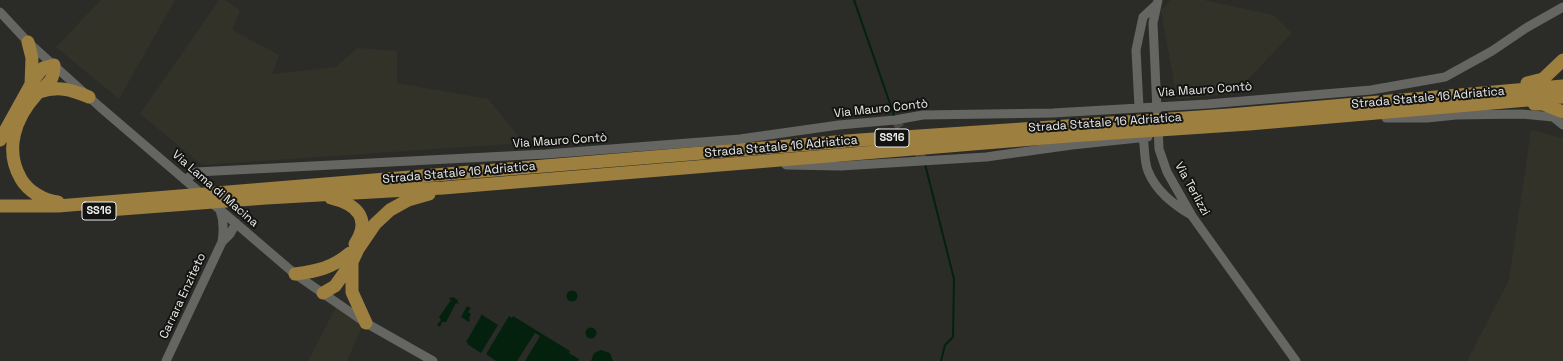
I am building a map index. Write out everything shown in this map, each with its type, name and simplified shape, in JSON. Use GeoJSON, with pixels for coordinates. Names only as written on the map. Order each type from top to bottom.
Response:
{"type":"FeatureCollection","features":[{"type":"Feature","properties":{"kind":"highway"},"geometry":{"type":"LineString","coordinates":[[0,140],[34,89],[32,58],[28,42]]}},
{"type":"Feature","properties":{"kind":"highway"},"geometry":{"type":"LineString","coordinates":[[1491,92],[1543,80],[1563,60]]}},
{"type":"Feature","properties":{"kind":"highway"},"geometry":{"type":"LineString","coordinates":[[54,66],[43,68],[34,79],[34,89],[14,133],[12,147],[13,161],[24,185],[36,194],[53,202],[82,204]]}},
{"type":"Feature","properties":{"kind":"highway","name":"Strada Statale 16 Adriatica"},"geometry":{"type":"LineString","coordinates":[[0,206],[58,206],[860,140],[1221,115],[1563,86]]}},
{"type":"Feature","properties":{"kind":"highway"},"geometry":{"type":"LineString","coordinates":[[34,89],[72,89],[89,97]]}},
{"type":"Feature","properties":{"kind":"highway","name":"Strada Statale 16 Adriatica"},"geometry":{"type":"LineString","coordinates":[[0,214],[121,210],[319,195],[456,187],[1061,136],[1249,124],[1563,97]]}},
{"type":"Feature","properties":{"kind":"highway"},"geometry":{"type":"LineString","coordinates":[[1458,106],[1543,104],[1563,112]]}},
{"type":"Feature","properties":{"kind":"highway"},"geometry":{"type":"LineString","coordinates":[[323,292],[328,280],[351,257],[375,224],[390,210],[408,200],[456,187]]}},
{"type":"Feature","properties":{"kind":"highway"},"geometry":{"type":"LineString","coordinates":[[319,195],[344,201],[355,208],[362,222],[360,237],[351,257],[352,292],[366,323]]}},
{"type":"Feature","properties":{"kind":"highway"},"geometry":{"type":"LineString","coordinates":[[295,274],[321,270],[351,257]]}},
{"type":"Feature","properties":{"kind":"street","name":"Via Terlizzi"},"geometry":{"type":"LineString","coordinates":[[1158,2],[1153,23],[1159,149],[1167,172],[1192,216],[1296,361]]}},
{"type":"Feature","properties":{"kind":"street"},"geometry":{"type":"LineString","coordinates":[[1139,107],[1136,50],[1142,17],[1158,2]]}},
{"type":"Feature","properties":{"kind":"street","name":"Via Mauro Contò"},"geometry":{"type":"LineString","coordinates":[[186,180],[196,172],[546,154],[740,139],[839,125],[896,120],[923,115],[1053,113],[1208,104],[1371,90],[1445,77],[1492,51],[1526,28],[1563,7]]}},
{"type":"Feature","properties":{"kind":"street","name":"Via Lama di Macina"},"geometry":{"type":"LineString","coordinates":[[0,12],[28,42],[54,66],[295,274],[366,323],[433,361]]}},
{"type":"Feature","properties":{"kind":"street"},"geometry":{"type":"LineString","coordinates":[[536,185],[786,165],[841,166],[986,157],[1143,137],[1385,118],[1427,118],[1456,115],[1522,114],[1553,117],[1563,125]]}},
{"type":"Feature","properties":{"kind":"street"},"geometry":{"type":"LineString","coordinates":[[1143,137],[1148,171],[1162,192],[1171,202],[1192,216]]}},
{"type":"Feature","properties":{"kind":"street"},"geometry":{"type":"LineString","coordinates":[[220,210],[227,232],[246,232]]}},
{"type":"Feature","properties":{"kind":"street","name":"Carrara Enziteto"},"geometry":{"type":"LineString","coordinates":[[166,361],[222,242],[234,221]]}},
{"type":"Feature","properties":{"kind":"shaded area"},"geometry":{"type":"Polygon","coordinates":[[[101,0],[175,0],[119,99],[56,47],[101,0]]]}},
{"type":"Feature","properties":{"kind":"shaded area"},"geometry":{"type":"Polygon","coordinates":[[[219,0],[225,0],[240,10],[232,30],[279,55],[272,74],[336,67],[357,48],[397,51],[397,83],[488,99],[524,143],[202,165],[140,114],[219,0]]]}},
{"type":"Feature","properties":{"kind":"shaded area"},"geometry":{"type":"Polygon","coordinates":[[[1170,0],[1204,0],[1273,15],[1292,33],[1234,94],[1177,99],[1161,11],[1170,0]]]}},
{"type":"Feature","properties":{"kind":"shaded area"},"geometry":{"type":"Polygon","coordinates":[[[1531,130],[1563,138],[1563,361],[1467,361],[1509,280],[1531,130]]]}},
{"type":"Feature","properties":{"kind":"shaded area"},"geometry":{"type":"Polygon","coordinates":[[[572,290],[576,292],[578,296],[576,300],[572,302],[568,300],[566,296],[568,292],[572,290]]]}},
{"type":"Feature","properties":{"kind":"shaded area"},"geometry":{"type":"Polygon","coordinates":[[[450,297],[458,300],[457,302],[459,303],[456,303],[446,322],[442,322],[440,327],[437,325],[441,320],[439,317],[451,300],[449,299],[450,297]]]}},
{"type":"Feature","properties":{"kind":"shaded area"},"geometry":{"type":"Polygon","coordinates":[[[467,306],[471,308],[468,312],[471,314],[469,322],[461,317],[467,306]]]}},
{"type":"Feature","properties":{"kind":"shaded area"},"geometry":{"type":"Polygon","coordinates":[[[336,307],[362,326],[347,361],[308,361],[336,307]]]}},
{"type":"Feature","properties":{"kind":"shaded area"},"geometry":{"type":"Polygon","coordinates":[[[481,314],[498,325],[481,353],[466,342],[481,314]]]}},
{"type":"Feature","properties":{"kind":"shaded area"},"geometry":{"type":"Polygon","coordinates":[[[509,316],[512,318],[513,316],[570,351],[569,353],[579,359],[578,361],[525,361],[540,336],[535,333],[517,361],[496,361],[486,354],[509,316]]]}},
{"type":"Feature","properties":{"kind":"shaded area"},"geometry":{"type":"Polygon","coordinates":[[[591,327],[595,329],[597,333],[595,337],[591,339],[587,337],[585,333],[587,329],[591,327]]]}},
{"type":"Feature","properties":{"kind":"shaded area"},"geometry":{"type":"Polygon","coordinates":[[[601,350],[610,353],[613,361],[591,361],[594,353],[601,350]]]}},
{"type":"Feature","properties":{"kind":"waterway"},"geometry":{"type":"LineString","coordinates":[[854,0],[895,118]]}},
{"type":"Feature","properties":{"kind":"waterway"},"geometry":{"type":"LineString","coordinates":[[925,164],[954,279],[953,337],[945,345],[941,361]]}},
{"type":"Feature","properties":{"kind":"tunnel"},"geometry":{"type":"LineString","coordinates":[[895,120],[924,161]]}}]}
